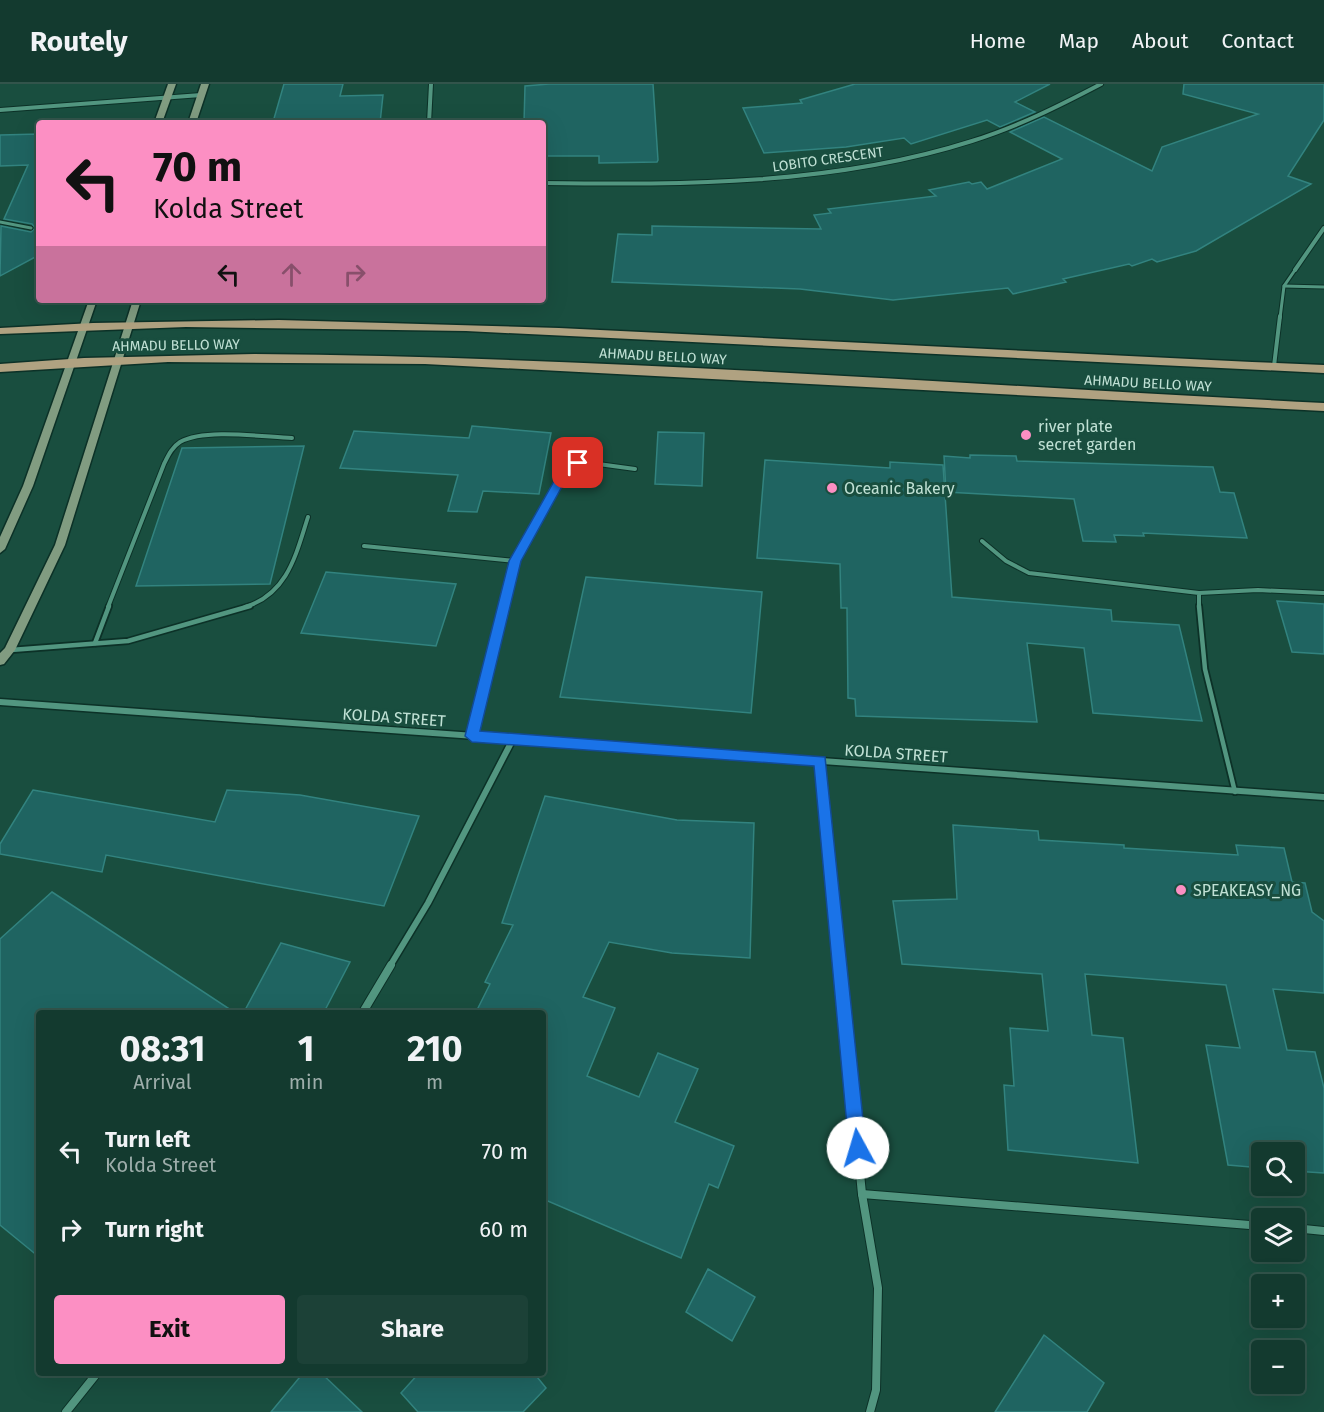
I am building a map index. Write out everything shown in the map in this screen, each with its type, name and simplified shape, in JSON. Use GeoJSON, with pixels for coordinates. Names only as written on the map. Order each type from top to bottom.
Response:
{"type":"FeatureCollection","features":[{"type":"Feature","properties":{"kind":"main road"},"geometry":{"type":"LineString","coordinates":[[159,120],[172,84]]}},
{"type":"Feature","properties":{"kind":"main road"},"geometry":{"type":"LineString","coordinates":[[193,120],[205,84]]}},
{"type":"Feature","properties":{"kind":"main road"},"geometry":{"type":"LineString","coordinates":[[0,549],[28,486],[92,303]]}},
{"type":"Feature","properties":{"kind":"main road"},"geometry":{"type":"LineString","coordinates":[[0,661],[9,650],[60,545],[136,303]]}},
{"type":"Feature","properties":{"kind":"main road","name":"AHMADU BELLO WAY"},"geometry":{"type":"LineString","coordinates":[[0,331],[130,324],[360,324],[538,329],[1324,369]]}},
{"type":"Feature","properties":{"kind":"main road","name":"AHMADU BELLO WAY"},"geometry":{"type":"LineString","coordinates":[[0,368],[70,362],[245,359],[533,364],[1324,407]]}},
{"type":"Feature","properties":{"kind":"street"},"geometry":{"type":"LineString","coordinates":[[429,120],[431,84]]}},
{"type":"Feature","properties":{"kind":"street","name":"LOBITO CRESCENT"},"geometry":{"type":"LineString","coordinates":[[546,183],[629,186],[726,182],[891,161],[955,145],[1021,123],[1073,101],[1101,84]]}},
{"type":"Feature","properties":{"kind":"street"},"geometry":{"type":"LineString","coordinates":[[0,110],[201,95]]}},
{"type":"Feature","properties":{"kind":"street"},"geometry":{"type":"LineString","coordinates":[[1295,270],[1324,228]]}},
{"type":"Feature","properties":{"kind":"street","name":"KOLDA STREET"},"geometry":{"type":"LineString","coordinates":[[0,702],[1324,797]]}},
{"type":"Feature","properties":{"kind":"street"},"geometry":{"type":"LineString","coordinates":[[364,1010],[428,903],[513,739]]}},
{"type":"Feature","properties":{"kind":"street"},"geometry":{"type":"LineString","coordinates":[[820,761],[862,1194],[878,1288],[876,1390],[870,1412]]}},
{"type":"Feature","properties":{"kind":"street"},"geometry":{"type":"LineString","coordinates":[[862,1194],[1251,1225]]}},
{"type":"Feature","properties":{"kind":"street"},"geometry":{"type":"LineString","coordinates":[[1305,1229],[1324,1231]]}},
{"type":"Feature","properties":{"kind":"street"},"geometry":{"type":"LineString","coordinates":[[66,1412],[95,1376]]}},
{"type":"Feature","properties":{"kind":"lane"},"geometry":{"type":"LineString","coordinates":[[0,222],[31,228]]}},
{"type":"Feature","properties":{"kind":"lane"},"geometry":{"type":"LineString","coordinates":[[1274,366],[1284,286],[1295,270]]}},
{"type":"Feature","properties":{"kind":"lane"},"geometry":{"type":"LineString","coordinates":[[1284,286],[1324,287]]}},
{"type":"Feature","properties":{"kind":"lane"},"geometry":{"type":"LineString","coordinates":[[95,643],[129,550],[166,462],[177,444],[187,439],[214,436],[292,438]]}},
{"type":"Feature","properties":{"kind":"lane"},"geometry":{"type":"LineString","coordinates":[[472,736],[515,561],[566,470],[578,463],[635,469]]}},
{"type":"Feature","properties":{"kind":"lane"},"geometry":{"type":"LineString","coordinates":[[9,650],[128,640],[252,605],[272,592],[291,571],[308,517]]}},
{"type":"Feature","properties":{"kind":"lane"},"geometry":{"type":"LineString","coordinates":[[982,541],[1006,561],[1029,573],[1199,593],[1258,590],[1324,593]]}},
{"type":"Feature","properties":{"kind":"lane"},"geometry":{"type":"LineString","coordinates":[[364,546],[515,561]]}},
{"type":"Feature","properties":{"kind":"lane"},"geometry":{"type":"LineString","coordinates":[[1199,593],[1198,615],[1208,688],[1235,792]]}},
{"type":"Feature","properties":{"kind":"building"},"geometry":{"type":"Polygon","coordinates":[[[284,84],[343,84],[340,96],[383,95],[380,120],[274,120],[284,84]]]}},
{"type":"Feature","properties":{"kind":"building"},"geometry":{"type":"Polygon","coordinates":[[[653,84],[657,162],[599,163],[599,156],[546,156],[546,120],[524,120],[525,86],[653,84]]]}},
{"type":"Feature","properties":{"kind":"building"},"geometry":{"type":"Polygon","coordinates":[[[855,84],[1050,84],[1015,102],[1035,112],[1000,127],[987,120],[911,144],[904,138],[846,147],[764,153],[743,108],[802,103],[800,100],[855,84]]]}},
{"type":"Feature","properties":{"kind":"building"},"geometry":{"type":"Polygon","coordinates":[[[1184,84],[1324,84],[1324,120],[1288,176],[1311,184],[1196,251],[1157,262],[1152,259],[1132,266],[1129,264],[1063,279],[1066,282],[1013,294],[1008,288],[893,300],[800,289],[612,282],[618,234],[652,235],[652,226],[821,229],[814,215],[831,213],[828,209],[936,196],[929,190],[969,182],[972,184],[981,182],[987,189],[1062,159],[1010,132],[1044,117],[1152,171],[1162,147],[1258,114],[1183,94],[1184,84]]]}},
{"type":"Feature","properties":{"kind":"building"},"geometry":{"type":"Polygon","coordinates":[[[36,134],[36,257],[0,276],[1,226],[31,232],[35,228],[32,224],[4,219],[28,165],[0,166],[0,135],[36,134]]]}},
{"type":"Feature","properties":{"kind":"building"},"geometry":{"type":"Polygon","coordinates":[[[472,426],[551,433],[539,494],[483,491],[477,512],[448,511],[458,475],[340,468],[354,431],[469,438],[472,426]]]}},
{"type":"Feature","properties":{"kind":"building"},"geometry":{"type":"Polygon","coordinates":[[[658,432],[704,433],[702,486],[655,484],[658,432]]]}},
{"type":"Feature","properties":{"kind":"building"},"geometry":{"type":"Polygon","coordinates":[[[304,446],[270,584],[136,586],[182,448],[304,446]]]}},
{"type":"Feature","properties":{"kind":"building"},"geometry":{"type":"Polygon","coordinates":[[[970,455],[1016,456],[1017,461],[1213,467],[1220,492],[1234,493],[1247,538],[1143,533],[1144,536],[1114,535],[1116,542],[1083,541],[1074,499],[946,492],[944,456],[970,458],[970,455]]]}},
{"type":"Feature","properties":{"kind":"building"},"geometry":{"type":"Polygon","coordinates":[[[765,460],[890,468],[890,462],[943,465],[952,597],[1111,610],[1112,621],[1179,625],[1202,721],[1093,713],[1084,648],[1027,643],[1037,722],[856,716],[855,699],[848,698],[847,608],[841,608],[840,564],[757,558],[765,460]]]}},
{"type":"Feature","properties":{"kind":"building"},"geometry":{"type":"Polygon","coordinates":[[[326,572],[456,584],[436,646],[301,633],[326,572]]]}},
{"type":"Feature","properties":{"kind":"building"},"geometry":{"type":"Polygon","coordinates":[[[586,577],[762,592],[751,713],[560,697],[586,577]]]}},
{"type":"Feature","properties":{"kind":"building"},"geometry":{"type":"Polygon","coordinates":[[[1277,601],[1324,604],[1324,654],[1292,652],[1277,601]]]}},
{"type":"Feature","properties":{"kind":"building"},"geometry":{"type":"Polygon","coordinates":[[[33,790],[215,822],[227,790],[300,795],[419,816],[384,906],[106,855],[102,872],[0,854],[0,844],[33,790]]]}},
{"type":"Feature","properties":{"kind":"building"},"geometry":{"type":"Polygon","coordinates":[[[545,796],[677,820],[754,823],[750,958],[672,953],[609,942],[583,997],[615,1008],[587,1076],[639,1097],[658,1053],[698,1069],[675,1122],[734,1146],[718,1188],[709,1184],[681,1258],[546,1200],[546,1010],[477,1010],[490,984],[485,982],[513,925],[502,923],[545,796]]]}},
{"type":"Feature","properties":{"kind":"building"},"geometry":{"type":"Polygon","coordinates":[[[953,825],[1038,831],[1039,840],[1124,845],[1124,848],[1238,855],[1236,845],[1284,848],[1292,882],[1305,883],[1312,912],[1324,921],[1324,993],[1273,989],[1287,1050],[1315,1052],[1324,1088],[1324,1173],[1305,1172],[1305,1142],[1251,1142],[1251,1167],[1228,1165],[1206,1045],[1240,1048],[1226,985],[1085,974],[1092,1035],[1123,1038],[1138,1163],[1008,1150],[1004,1085],[1014,1086],[1010,1028],[1048,1031],[1042,974],[902,964],[893,901],[957,899],[953,825]]]}},
{"type":"Feature","properties":{"kind":"building"},"geometry":{"type":"Polygon","coordinates":[[[52,892],[231,1010],[36,1010],[36,1255],[0,1225],[0,939],[52,892]]]}},
{"type":"Feature","properties":{"kind":"building"},"geometry":{"type":"Polygon","coordinates":[[[281,943],[350,962],[325,1010],[245,1010],[281,943]]]}},
{"type":"Feature","properties":{"kind":"building"},"geometry":{"type":"Polygon","coordinates":[[[708,1269],[755,1297],[732,1341],[686,1312],[708,1269]]]}},
{"type":"Feature","properties":{"kind":"building"},"geometry":{"type":"Polygon","coordinates":[[[1044,1335],[1104,1383],[1087,1412],[995,1412],[1044,1335]]]}},
{"type":"Feature","properties":{"kind":"building"},"geometry":{"type":"Polygon","coordinates":[[[301,1376],[324,1376],[362,1412],[271,1412],[301,1376]]]}},
{"type":"Feature","properties":{"kind":"building"},"geometry":{"type":"Polygon","coordinates":[[[416,1376],[536,1376],[546,1388],[523,1412],[418,1412],[401,1393],[416,1376]]]}},
{"type":"Feature","properties":{"kind":"place","name":"river plate secret garden"},"geometry":{"type":"Point","coordinates":[1026,435]}},
{"type":"Feature","properties":{"kind":"place","name":"Oceanic Bakery"},"geometry":{"type":"Point","coordinates":[832,488]}},
{"type":"Feature","properties":{"kind":"place","name":"SPEAKEASY_NG"},"geometry":{"type":"Point","coordinates":[1181,890]}},
{"type":"Feature","properties":{"kind":"route"},"geometry":{"type":"LineString","coordinates":[[578,463],[566,470],[515,561],[472,736],[820,761],[858,1148]]}}]}
